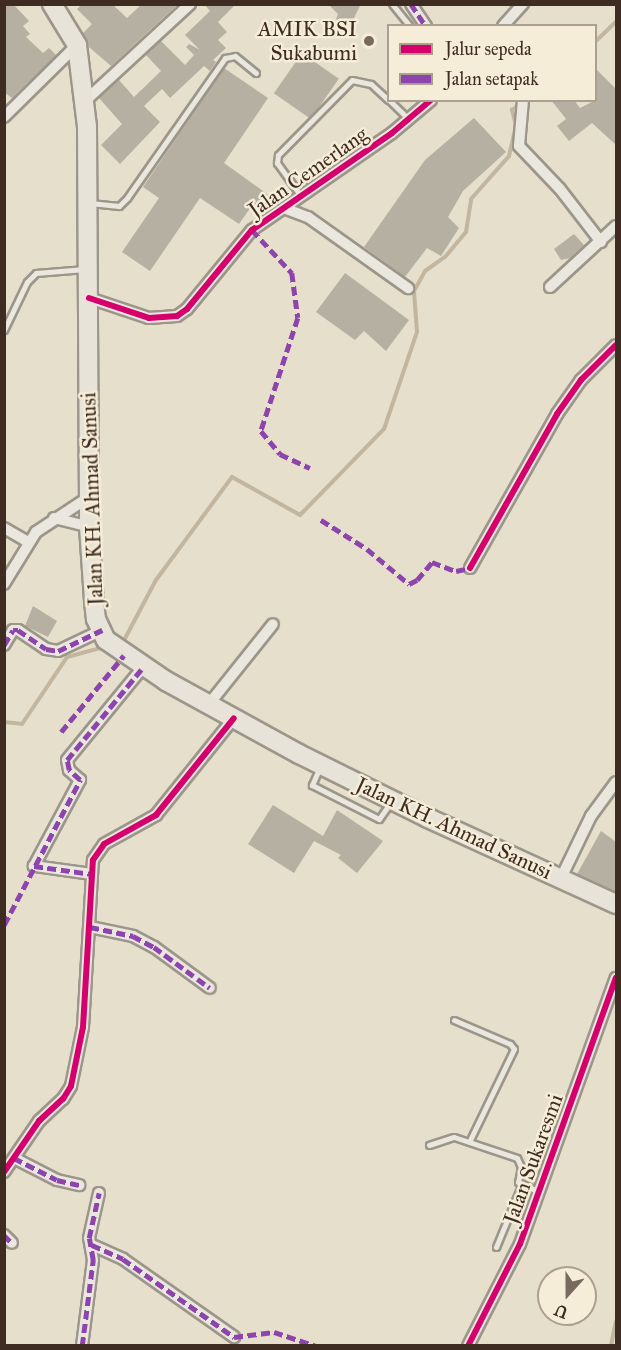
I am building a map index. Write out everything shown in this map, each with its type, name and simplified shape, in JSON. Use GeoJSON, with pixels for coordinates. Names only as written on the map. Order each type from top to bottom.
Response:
{"type":"FeatureCollection","features":[{"type":"Feature","properties":{"kind":"highway","name":"Jalan KH. Ahmad Sanusi"},"geometry":{"type":"LineString","coordinates":[[52,4],[77,45],[85,101],[88,203],[89,527],[94,601],[104,635],[124,655],[143,667],[321,765],[616,904]]}},
{"type":"Feature","properties":{"kind":"street"},"geometry":{"type":"LineString","coordinates":[[85,101],[189,4]]}},
{"type":"Feature","properties":{"kind":"street"},"geometry":{"type":"LineString","coordinates":[[411,4],[425,24]]}},
{"type":"Feature","properties":{"kind":"street"},"geometry":{"type":"LineString","coordinates":[[505,24],[523,4]]}},
{"type":"Feature","properties":{"kind":"street"},"geometry":{"type":"LineString","coordinates":[[4,117],[77,45]]}},
{"type":"Feature","properties":{"kind":"street","name":"Jalan Cemerlang"},"geometry":{"type":"LineString","coordinates":[[88,298],[149,318],[177,316],[187,309],[252,230],[409,119],[429,102]]}},
{"type":"Feature","properties":{"kind":"street"},"geometry":{"type":"LineString","coordinates":[[523,102],[519,146],[560,189],[600,242]]}},
{"type":"Feature","properties":{"kind":"street"},"geometry":{"type":"LineString","coordinates":[[284,208],[308,217],[408,288]]}},
{"type":"Feature","properties":{"kind":"street"},"geometry":{"type":"LineString","coordinates":[[550,287],[616,226]]}},
{"type":"Feature","properties":{"kind":"street"},"geometry":{"type":"LineString","coordinates":[[470,568],[566,400],[616,345]]}},
{"type":"Feature","properties":{"kind":"street"},"geometry":{"type":"LineString","coordinates":[[4,584],[28,542],[54,518],[89,497]]}},
{"type":"Feature","properties":{"kind":"street"},"geometry":{"type":"LineString","coordinates":[[54,518],[89,527]]}},
{"type":"Feature","properties":{"kind":"street"},"geometry":{"type":"LineString","coordinates":[[4,528],[28,542]]}},
{"type":"Feature","properties":{"kind":"street"},"geometry":{"type":"LineString","coordinates":[[209,704],[273,624]]}},
{"type":"Feature","properties":{"kind":"street"},"geometry":{"type":"LineString","coordinates":[[4,645],[13,630],[18,630],[46,649],[58,651],[104,635]]}},
{"type":"Feature","properties":{"kind":"street"},"geometry":{"type":"LineString","coordinates":[[92,874],[34,866],[80,780],[69,770],[67,760],[143,667]]}},
{"type":"Feature","properties":{"kind":"street"},"geometry":{"type":"LineString","coordinates":[[4,1172],[39,1121],[63,1099],[71,1086],[83,1028],[93,860],[104,844],[156,815],[234,718]]}},
{"type":"Feature","properties":{"kind":"street"},"geometry":{"type":"LineString","coordinates":[[561,878],[591,816],[616,782]]}},
{"type":"Feature","properties":{"kind":"street"},"geometry":{"type":"LineString","coordinates":[[90,927],[133,936],[154,947],[210,988]]}},
{"type":"Feature","properties":{"kind":"street","name":"Jalan Sukaresmi"},"geometry":{"type":"LineString","coordinates":[[468,1346],[516,1254],[616,978]]}},
{"type":"Feature","properties":{"kind":"street"},"geometry":{"type":"LineString","coordinates":[[14,1158],[57,1180],[79,1185]]}},
{"type":"Feature","properties":{"kind":"street"},"geometry":{"type":"LineString","coordinates":[[82,1346],[92,1245],[90,1228],[99,1193]]}},
{"type":"Feature","properties":{"kind":"street"},"geometry":{"type":"LineString","coordinates":[[92,1245],[123,1259],[234,1337]]}},
{"type":"Feature","properties":{"kind":"lane"},"geometry":{"type":"LineString","coordinates":[[392,4],[408,24]]}},
{"type":"Feature","properties":{"kind":"lane"},"geometry":{"type":"LineString","coordinates":[[88,203],[119,206],[127,198],[225,58],[235,56],[256,73]]}},
{"type":"Feature","properties":{"kind":"lane"},"geometry":{"type":"LineString","coordinates":[[301,197],[277,163],[278,155],[352,80],[371,84],[387,98]]}},
{"type":"Feature","properties":{"kind":"lane"},"geometry":{"type":"LineString","coordinates":[[391,102],[409,119]]}},
{"type":"Feature","properties":{"kind":"lane"},"geometry":{"type":"LineString","coordinates":[[4,330],[27,282],[36,273],[87,269]]}},
{"type":"Feature","properties":{"kind":"lane"},"geometry":{"type":"LineString","coordinates":[[454,1020],[510,1044],[514,1050],[470,1142]]}},
{"type":"Feature","properties":{"kind":"lane"},"geometry":{"type":"LineString","coordinates":[[429,1145],[451,1137],[517,1158],[520,1162],[520,1186],[496,1247]]}},
{"type":"Feature","properties":{"kind":"lane"},"geometry":{"type":"LineString","coordinates":[[520,1186],[537,1191]]}},
{"type":"Feature","properties":{"kind":"building"},"geometry":{"type":"Polygon","coordinates":[[[4,4],[13,4],[29,21],[23,26],[30,34],[26,37],[43,53],[49,48],[56,55],[12,98],[4,92],[4,4]]]}},
{"type":"Feature","properties":{"kind":"building"},"geometry":{"type":"Polygon","coordinates":[[[82,4],[112,4],[127,18],[142,4],[178,4],[111,66],[89,47],[83,33],[92,24],[77,9],[82,4]]]}},
{"type":"Feature","properties":{"kind":"building"},"geometry":{"type":"Polygon","coordinates":[[[204,4],[236,4],[218,22],[227,32],[218,40],[226,48],[213,60],[216,62],[210,71],[204,66],[170,98],[162,89],[144,106],[160,122],[120,164],[101,145],[122,124],[99,98],[119,80],[134,97],[161,71],[146,55],[161,41],[185,65],[194,55],[186,47],[189,44],[200,50],[185,35],[210,11],[204,4]]]}},
{"type":"Feature","properties":{"kind":"building"},"geometry":{"type":"Polygon","coordinates":[[[328,4],[361,4],[350,26],[336,19],[338,14],[328,4]]]}},
{"type":"Feature","properties":{"kind":"building"},"geometry":{"type":"Polygon","coordinates":[[[302,53],[339,79],[311,119],[274,93],[302,53]]]}},
{"type":"Feature","properties":{"kind":"building"},"geometry":{"type":"Polygon","coordinates":[[[224,68],[268,98],[224,163],[274,199],[261,215],[251,207],[239,224],[200,198],[150,271],[122,252],[159,198],[143,187],[224,68]]]}},
{"type":"Feature","properties":{"kind":"building"},"geometry":{"type":"Polygon","coordinates":[[[597,70],[616,89],[616,145],[592,123],[569,141],[557,126],[566,119],[553,102],[576,102],[580,108],[597,102],[597,70]]]}},
{"type":"Feature","properties":{"kind":"building"},"geometry":{"type":"Polygon","coordinates":[[[474,118],[506,152],[463,191],[448,217],[459,228],[441,256],[427,248],[405,277],[364,247],[425,160],[474,118]]]}},
{"type":"Feature","properties":{"kind":"building"},"geometry":{"type":"Polygon","coordinates":[[[574,234],[584,245],[570,258],[561,260],[554,249],[574,234]]]}},
{"type":"Feature","properties":{"kind":"building"},"geometry":{"type":"Polygon","coordinates":[[[345,273],[409,320],[386,351],[364,331],[355,340],[316,312],[345,273]]]}},
{"type":"Feature","properties":{"kind":"building"},"geometry":{"type":"Polygon","coordinates":[[[33,606],[57,621],[48,637],[25,626],[33,606]]]}},
{"type":"Feature","properties":{"kind":"building"},"geometry":{"type":"Polygon","coordinates":[[[273,805],[323,836],[337,810],[383,841],[357,873],[338,858],[341,855],[314,841],[294,873],[248,844],[273,805]]]}},
{"type":"Feature","properties":{"kind":"building"},"geometry":{"type":"Polygon","coordinates":[[[601,831],[616,842],[616,892],[577,874],[601,831]]]}},
{"type":"Feature","properties":{"kind":"waterway"},"geometry":{"type":"LineString","coordinates":[[597,40],[616,22]]}},
{"type":"Feature","properties":{"kind":"waterway"},"geometry":{"type":"LineString","coordinates":[[121,646],[156,580],[232,477],[300,515],[384,429],[417,332],[414,291],[425,271],[445,257],[466,232],[471,199],[509,156],[516,125],[512,110],[520,104]]}},
{"type":"Feature","properties":{"kind":"waterway"},"geometry":{"type":"LineString","coordinates":[[4,722],[22,724],[67,657],[105,647]]}},
{"type":"Feature","properties":{"kind":"waterway"},"geometry":{"type":"LineString","coordinates":[[611,1346],[616,1321]]}},
{"type":"Feature","properties":{"kind":"marked path"},"geometry":{"type":"LineString","coordinates":[[411,4],[425,24]]}},
{"type":"Feature","properties":{"kind":"marked path"},"geometry":{"type":"LineString","coordinates":[[252,230],[292,273],[298,318],[261,431],[280,454],[310,468]]}},
{"type":"Feature","properties":{"kind":"marked path"},"geometry":{"type":"LineString","coordinates":[[321,520],[367,549],[409,584],[417,580],[432,562],[456,571],[470,568]]}},
{"type":"Feature","properties":{"kind":"marked path"},"geometry":{"type":"LineString","coordinates":[[4,645],[13,630],[18,630],[46,649],[58,651],[102,630]]}},
{"type":"Feature","properties":{"kind":"marked path"},"geometry":{"type":"LineString","coordinates":[[61,732],[124,655]]}},
{"type":"Feature","properties":{"kind":"marked path"},"geometry":{"type":"LineString","coordinates":[[4,925],[80,780],[69,770],[67,760],[143,667]]}},
{"type":"Feature","properties":{"kind":"marked path"},"geometry":{"type":"LineString","coordinates":[[34,866],[92,874],[91,879]]}},
{"type":"Feature","properties":{"kind":"marked path"},"geometry":{"type":"LineString","coordinates":[[90,927],[133,936],[154,947],[210,988]]}},
{"type":"Feature","properties":{"kind":"marked path"},"geometry":{"type":"LineString","coordinates":[[14,1158],[57,1180],[79,1185]]}},
{"type":"Feature","properties":{"kind":"marked path"},"geometry":{"type":"LineString","coordinates":[[82,1346],[93,1260],[89,1238],[99,1193]]}},
{"type":"Feature","properties":{"kind":"marked path"},"geometry":{"type":"LineString","coordinates":[[4,1235],[12,1243]]}},
{"type":"Feature","properties":{"kind":"marked path"},"geometry":{"type":"LineString","coordinates":[[92,1245],[123,1259],[234,1337],[274,1332],[316,1346]]}},
{"type":"Feature","properties":{"kind":"cycle path"},"geometry":{"type":"LineString","coordinates":[[89,298],[149,318],[177,316],[187,309],[252,230],[392,133],[429,102]]}},
{"type":"Feature","properties":{"kind":"cycle path"},"geometry":{"type":"LineString","coordinates":[[470,568],[557,414],[581,380],[616,345]]}},
{"type":"Feature","properties":{"kind":"cycle path"},"geometry":{"type":"LineString","coordinates":[[4,1172],[39,1121],[63,1099],[71,1086],[83,1027],[93,860],[104,844],[156,815],[234,718]]}},
{"type":"Feature","properties":{"kind":"cycle path"},"geometry":{"type":"LineString","coordinates":[[468,1346],[520,1244],[616,978]]}},
{"type":"Feature","properties":{"kind":"place","name":"AMIK BSI Sukabumi"},"geometry":{"type":"Point","coordinates":[369,41]}}]}
